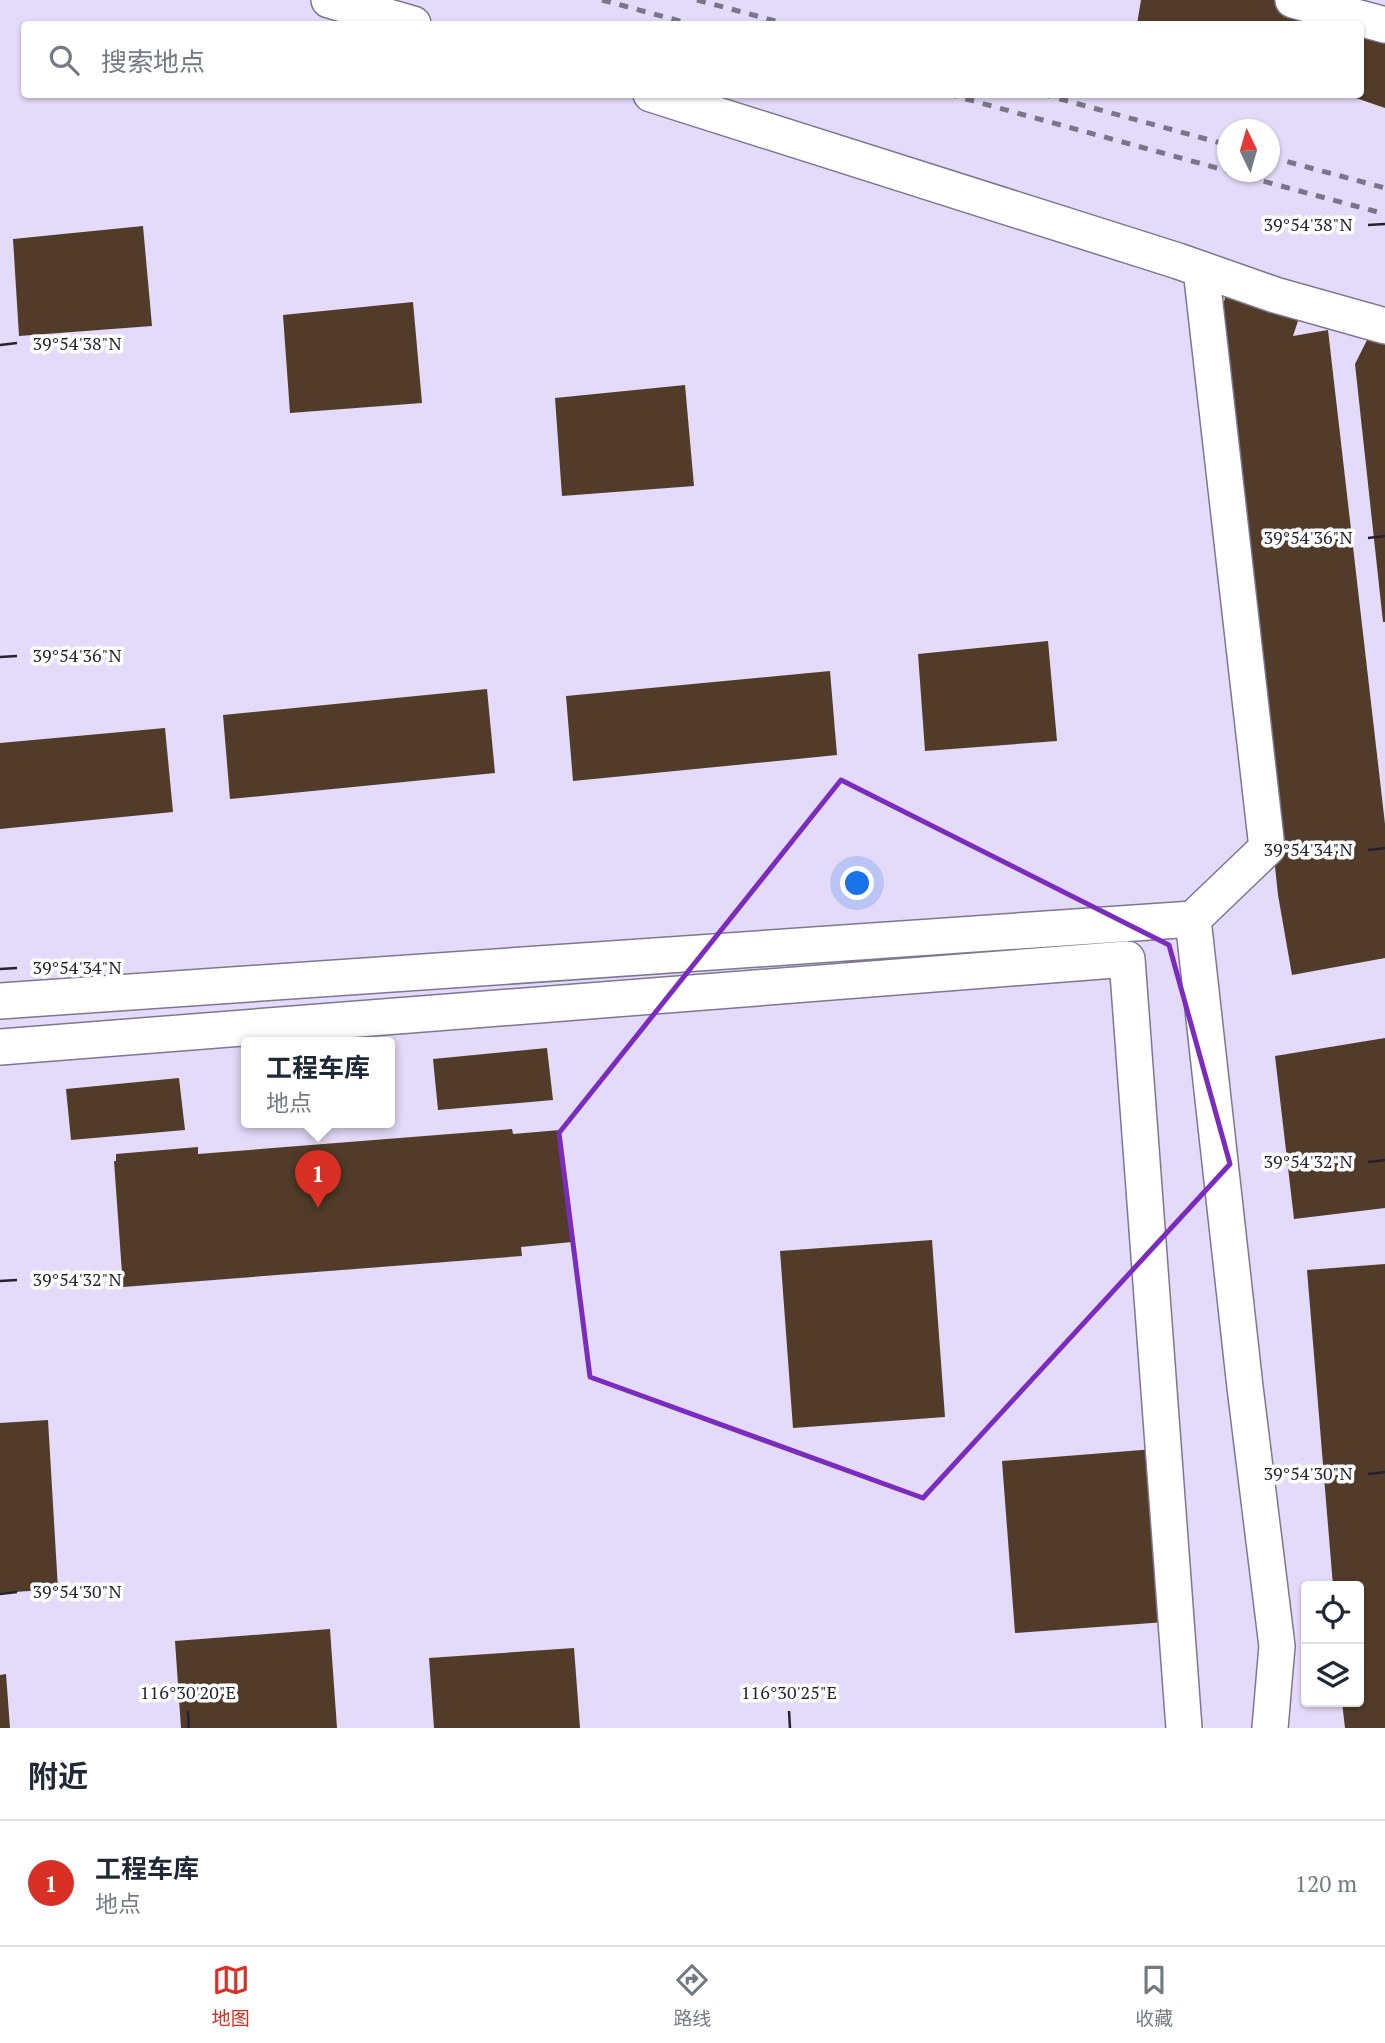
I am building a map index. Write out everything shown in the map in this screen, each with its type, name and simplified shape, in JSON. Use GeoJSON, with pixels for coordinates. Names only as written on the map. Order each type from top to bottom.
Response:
{"type":"FeatureCollection","features":[{"type":"Feature","properties":{"kind":"street"},"geometry":{"type":"LineString","coordinates":[[329,0],[402,21]]}},
{"type":"Feature","properties":{"kind":"street"},"geometry":{"type":"LineString","coordinates":[[1293,0],[1385,25]]}},
{"type":"Feature","properties":{"kind":"street"},"geometry":{"type":"LineString","coordinates":[[664,98],[1275,295],[1385,326]]}},
{"type":"Feature","properties":{"kind":"street"},"geometry":{"type":"LineString","coordinates":[[0,1002],[1193,919],[1268,848],[1201,270]]}},
{"type":"Feature","properties":{"kind":"street"},"geometry":{"type":"LineString","coordinates":[[1193,919],[1243,1373],[1277,1646],[1270,1728]]}},
{"type":"Feature","properties":{"kind":"street"},"geometry":{"type":"LineString","coordinates":[[0,1047],[1128,959],[1184,1728]]}},
{"type":"Feature","properties":{"kind":"highlighted area"},"geometry":{"type":"Polygon","coordinates":[[[841,780],[1169,945],[1230,1164],[923,1498],[590,1377],[559,1133],[841,780]]]}},
{"type":"Feature","properties":{"kind":"building"},"geometry":{"type":"Polygon","coordinates":[[[1141,0],[1276,0],[1350,21],[1138,21],[1141,0]]]}},
{"type":"Feature","properties":{"kind":"building"},"geometry":{"type":"Polygon","coordinates":[[[1364,25],[1385,31],[1385,108],[1356,98],[1364,98],[1364,25]]]}},
{"type":"Feature","properties":{"kind":"building"},"geometry":{"type":"Polygon","coordinates":[[[143,226],[152,326],[19,336],[13,239],[143,226]]]}},
{"type":"Feature","properties":{"kind":"building"},"geometry":{"type":"Polygon","coordinates":[[[1227,292],[1300,315],[1293,336],[1328,330],[1385,824],[1385,958],[1292,975],[1278,895],[1218,320],[1227,292]]]}},
{"type":"Feature","properties":{"kind":"building"},"geometry":{"type":"Polygon","coordinates":[[[413,302],[422,403],[290,413],[283,315],[413,302]]]}},
{"type":"Feature","properties":{"kind":"building"},"geometry":{"type":"Polygon","coordinates":[[[1368,338],[1385,345],[1385,622],[1355,364],[1368,338]]]}},
{"type":"Feature","properties":{"kind":"building"},"geometry":{"type":"Polygon","coordinates":[[[685,385],[694,486],[562,496],[555,398],[685,385]]]}},
{"type":"Feature","properties":{"kind":"building"},"geometry":{"type":"Polygon","coordinates":[[[1048,641],[1057,741],[925,751],[918,654],[1048,641]]]}},
{"type":"Feature","properties":{"kind":"building"},"geometry":{"type":"Polygon","coordinates":[[[830,671],[837,755],[573,781],[566,696],[830,671]]]}},
{"type":"Feature","properties":{"kind":"building"},"geometry":{"type":"Polygon","coordinates":[[[487,689],[495,773],[230,799],[223,715],[487,689]]]}},
{"type":"Feature","properties":{"kind":"building"},"geometry":{"type":"Polygon","coordinates":[[[165,728],[173,812],[0,829],[0,743],[165,728]]]}},
{"type":"Feature","properties":{"kind":"building"},"geometry":{"type":"Polygon","coordinates":[[[1385,1038],[1385,1208],[1294,1219],[1275,1056],[1385,1038]]]}},
{"type":"Feature","properties":{"kind":"building"},"geometry":{"type":"Polygon","coordinates":[[[547,1048],[553,1100],[438,1110],[433,1059],[547,1048]]]}},
{"type":"Feature","properties":{"kind":"building"},"geometry":{"type":"Polygon","coordinates":[[[179,1078],[185,1130],[71,1140],[66,1089],[179,1078]]]}},
{"type":"Feature","properties":{"kind":"building"},"geometry":{"type":"Polygon","coordinates":[[[512,1129],[513,1134],[560,1130],[572,1242],[521,1247],[522,1256],[123,1287],[114,1161],[116,1154],[198,1147],[198,1154],[512,1129]]]}},
{"type":"Feature","properties":{"kind":"building"},"geometry":{"type":"Polygon","coordinates":[[[932,1240],[945,1417],[793,1428],[780,1251],[932,1240]]]}},
{"type":"Feature","properties":{"kind":"building"},"geometry":{"type":"Polygon","coordinates":[[[1385,1264],[1385,1728],[1345,1728],[1343,1707],[1364,1707],[1364,1581],[1333,1581],[1307,1270],[1385,1264]]]}},
{"type":"Feature","properties":{"kind":"building"},"geometry":{"type":"Polygon","coordinates":[[[48,1420],[58,1589],[0,1593],[0,1423],[48,1420]]]}},
{"type":"Feature","properties":{"kind":"building"},"geometry":{"type":"Polygon","coordinates":[[[1167,1448],[1179,1621],[1015,1633],[1002,1461],[1167,1448]]]}},
{"type":"Feature","properties":{"kind":"building"},"geometry":{"type":"Polygon","coordinates":[[[330,1629],[337,1728],[181,1728],[175,1641],[330,1629]]]}},
{"type":"Feature","properties":{"kind":"building"},"geometry":{"type":"Polygon","coordinates":[[[574,1648],[580,1728],[434,1728],[429,1658],[574,1648]]]}},
{"type":"Feature","properties":{"kind":"building"},"geometry":{"type":"Polygon","coordinates":[[[6,1674],[10,1728],[0,1728],[0,1675],[6,1674]]]}},
{"type":"Feature","properties":{"kind":"railway"},"geometry":{"type":"LineString","coordinates":[[602,0],[680,21]]}},
{"type":"Feature","properties":{"kind":"railway"},"geometry":{"type":"LineString","coordinates":[[697,0],[776,21]]}},
{"type":"Feature","properties":{"kind":"railway"},"geometry":{"type":"LineString","coordinates":[[963,98],[1217,168]]}},
{"type":"Feature","properties":{"kind":"railway"},"geometry":{"type":"LineString","coordinates":[[1057,98],[1217,142]]}},
{"type":"Feature","properties":{"kind":"railway"},"geometry":{"type":"LineString","coordinates":[[1280,160],[1385,188]]}},
{"type":"Feature","properties":{"kind":"railway"},"geometry":{"type":"LineString","coordinates":[[1266,182],[1385,214]]}},
{"type":"Feature","properties":{"kind":"place","name":"工程车库"},"geometry":{"type":"Point","coordinates":[318,1208]}}]}
